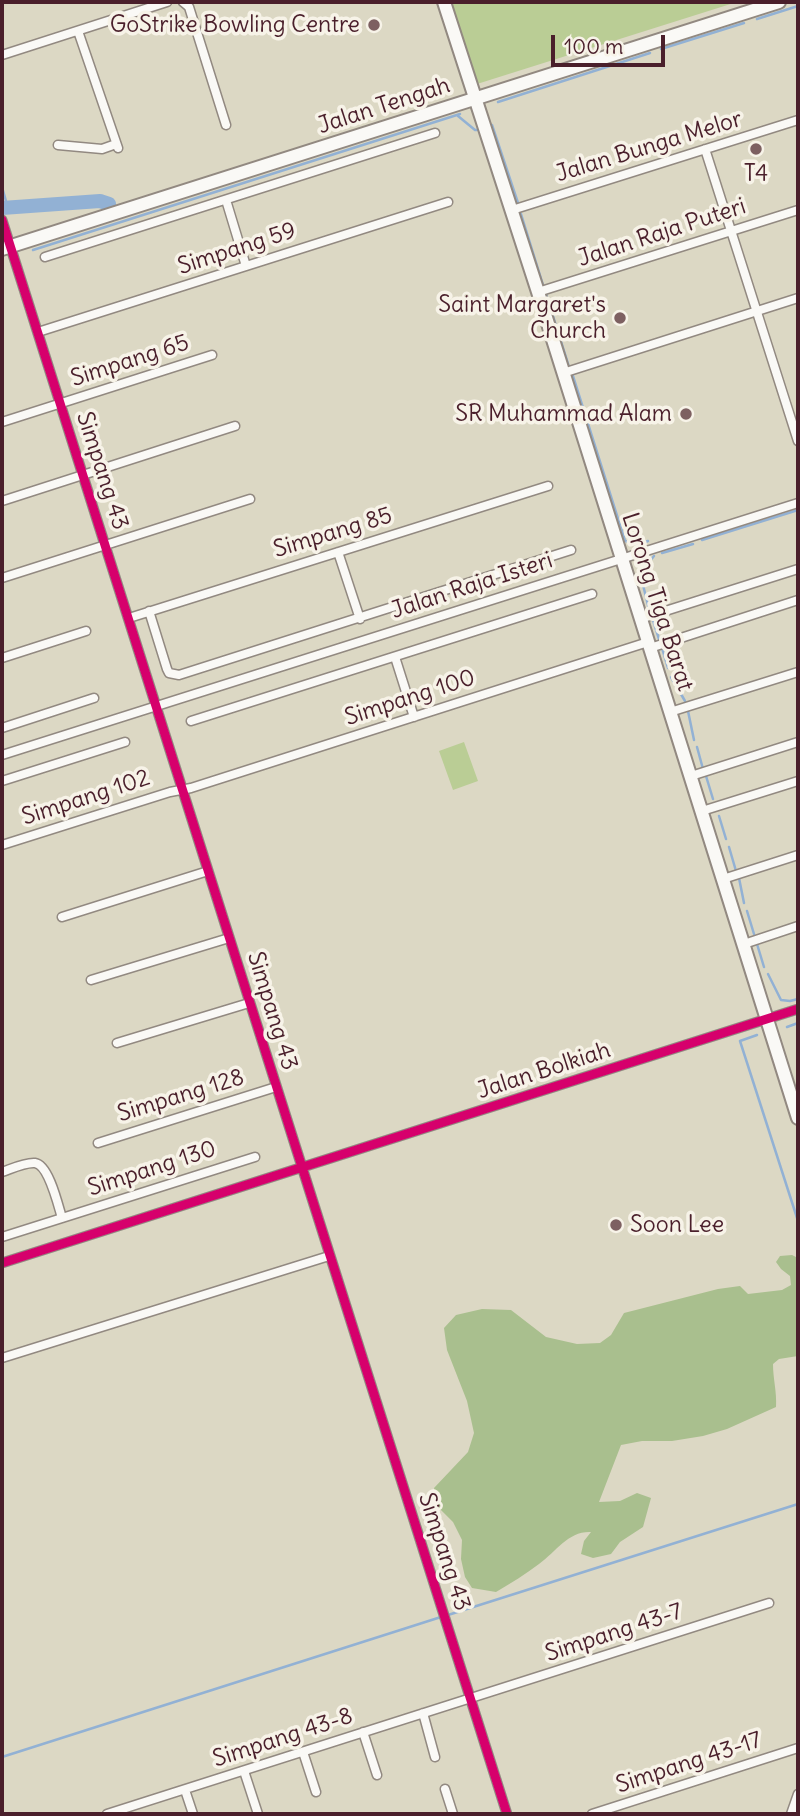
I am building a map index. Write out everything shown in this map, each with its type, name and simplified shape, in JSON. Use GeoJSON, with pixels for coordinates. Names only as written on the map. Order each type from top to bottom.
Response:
{"type":"FeatureCollection","features":[{"type":"Feature","properties":{"kind":"main road","name":"Lorong Tiga Barat"},"geometry":{"type":"LineString","coordinates":[[444,2],[798,1118]]}},
{"type":"Feature","properties":{"kind":"main road","name":"Jalan Tengah"},"geometry":{"type":"LineString","coordinates":[[6,248],[779,2]]}},
{"type":"Feature","properties":{"kind":"street"},"geometry":{"type":"LineString","coordinates":[[2,55],[167,2]]}},
{"type":"Feature","properties":{"kind":"street"},"geometry":{"type":"LineString","coordinates":[[183,2],[189,8],[226,125]]}},
{"type":"Feature","properties":{"kind":"street"},"geometry":{"type":"LineString","coordinates":[[58,145],[102,149],[117,146],[78,31]]}},
{"type":"Feature","properties":{"kind":"street","name":"Jalan Bunga Melor"},"geometry":{"type":"LineString","coordinates":[[512,210],[798,120]]}},
{"type":"Feature","properties":{"kind":"street"},"geometry":{"type":"LineString","coordinates":[[45,257],[435,133]]}},
{"type":"Feature","properties":{"kind":"street"},"geometry":{"type":"LineString","coordinates":[[705,149],[798,441]]}},
{"type":"Feature","properties":{"kind":"street"},"geometry":{"type":"LineString","coordinates":[[226,200],[246,266]]}},
{"type":"Feature","properties":{"kind":"street","name":"Simpang 59"},"geometry":{"type":"LineString","coordinates":[[38,332],[449,202]]}},
{"type":"Feature","properties":{"kind":"street","name":"Jalan Raja Puteri"},"geometry":{"type":"LineString","coordinates":[[538,292],[798,210]]}},
{"type":"Feature","properties":{"kind":"street","name":"Simpang 43"},"geometry":{"type":"LineString","coordinates":[[2,220],[6,248],[38,332],[507,1814]]}},
{"type":"Feature","properties":{"kind":"street"},"geometry":{"type":"LineString","coordinates":[[563,373],[798,298]]}},
{"type":"Feature","properties":{"kind":"street","name":"Simpang 65"},"geometry":{"type":"LineString","coordinates":[[2,422],[212,355]]}},
{"type":"Feature","properties":{"kind":"street"},"geometry":{"type":"LineString","coordinates":[[2,501],[234,426]]}},
{"type":"Feature","properties":{"kind":"street","name":"Simpang 85"},"geometry":{"type":"LineString","coordinates":[[129,618],[548,486]]}},
{"type":"Feature","properties":{"kind":"street"},"geometry":{"type":"LineString","coordinates":[[2,578],[250,499]]}},
{"type":"Feature","properties":{"kind":"street","name":"Jalan Raja Isteri"},"geometry":{"type":"LineString","coordinates":[[2,755],[798,503]]}},
{"type":"Feature","properties":{"kind":"street"},"geometry":{"type":"LineString","coordinates":[[149,611],[169,673],[191,673],[571,551]]}},
{"type":"Feature","properties":{"kind":"street"},"geometry":{"type":"LineString","coordinates":[[338,552],[360,619]]}},
{"type":"Feature","properties":{"kind":"street"},"geometry":{"type":"LineString","coordinates":[[640,619],[798,569]]}},
{"type":"Feature","properties":{"kind":"street","name":"Simpang 100"},"geometry":{"type":"LineString","coordinates":[[191,721],[592,594]]}},
{"type":"Feature","properties":{"kind":"street","name":"Simpang 100"},"geometry":{"type":"LineString","coordinates":[[183,789],[798,600]]}},
{"type":"Feature","properties":{"kind":"street"},"geometry":{"type":"LineString","coordinates":[[2,658],[86,631]]}},
{"type":"Feature","properties":{"kind":"street"},"geometry":{"type":"LineString","coordinates":[[395,657],[414,717]]}},
{"type":"Feature","properties":{"kind":"street"},"geometry":{"type":"LineString","coordinates":[[670,712],[798,671]]}},
{"type":"Feature","properties":{"kind":"street"},"geometry":{"type":"LineString","coordinates":[[2,728],[94,698]]}},
{"type":"Feature","properties":{"kind":"street","name":"Simpang 102"},"geometry":{"type":"LineString","coordinates":[[2,781],[125,742]]}},
{"type":"Feature","properties":{"kind":"street"},"geometry":{"type":"LineString","coordinates":[[691,776],[798,742]]}},
{"type":"Feature","properties":{"kind":"street"},"geometry":{"type":"LineString","coordinates":[[702,811],[798,781]]}},
{"type":"Feature","properties":{"kind":"street","name":"Simpang 102"},"geometry":{"type":"LineString","coordinates":[[2,845],[183,789]]}},
{"type":"Feature","properties":{"kind":"street"},"geometry":{"type":"LineString","coordinates":[[723,878],[798,855]]}},
{"type":"Feature","properties":{"kind":"street"},"geometry":{"type":"LineString","coordinates":[[62,917],[208,871]]}},
{"type":"Feature","properties":{"kind":"street"},"geometry":{"type":"LineString","coordinates":[[744,944],[798,926]]}},
{"type":"Feature","properties":{"kind":"street"},"geometry":{"type":"LineString","coordinates":[[91,980],[229,937]]}},
{"type":"Feature","properties":{"kind":"street"},"geometry":{"type":"LineString","coordinates":[[117,1043],[249,1003]]}},
{"type":"Feature","properties":{"kind":"street","name":"Jalan Bolkiah"},"geometry":{"type":"LineString","coordinates":[[2,1263],[798,1009]]}},
{"type":"Feature","properties":{"kind":"street","name":"Simpang 128"},"geometry":{"type":"LineString","coordinates":[[98,1143],[276,1087]]}},
{"type":"Feature","properties":{"kind":"street","name":"Simpang 130"},"geometry":{"type":"LineString","coordinates":[[2,1237],[254,1157]]}},
{"type":"Feature","properties":{"kind":"street"},"geometry":{"type":"LineString","coordinates":[[2,1172],[33,1163],[41,1165],[46,1171],[62,1218]]}},
{"type":"Feature","properties":{"kind":"street"},"geometry":{"type":"LineString","coordinates":[[2,1359],[329,1256]]}},
{"type":"Feature","properties":{"kind":"street","name":"Simpang 43-7"},"geometry":{"type":"LineString","coordinates":[[470,1698],[769,1603]]}},
{"type":"Feature","properties":{"kind":"street","name":"Simpang 43-8"},"geometry":{"type":"LineString","coordinates":[[107,1814],[125,1811],[470,1698]]}},
{"type":"Feature","properties":{"kind":"street"},"geometry":{"type":"LineString","coordinates":[[423,1713],[435,1757]]}},
{"type":"Feature","properties":{"kind":"street"},"geometry":{"type":"LineString","coordinates":[[363,1732],[377,1775]]}},
{"type":"Feature","properties":{"kind":"street","name":"Simpang 43-17"},"geometry":{"type":"LineString","coordinates":[[592,1814],[798,1748]]}},
{"type":"Feature","properties":{"kind":"street"},"geometry":{"type":"LineString","coordinates":[[303,1752],[316,1792]]}},
{"type":"Feature","properties":{"kind":"street"},"geometry":{"type":"LineString","coordinates":[[244,1771],[258,1814]]}},
{"type":"Feature","properties":{"kind":"street"},"geometry":{"type":"LineString","coordinates":[[444,1789],[453,1814]]}},
{"type":"Feature","properties":{"kind":"street"},"geometry":{"type":"LineString","coordinates":[[185,1790],[193,1814]]}},
{"type":"Feature","properties":{"kind":"street"},"geometry":{"type":"LineString","coordinates":[[790,1814],[798,1794]]}},
{"type":"Feature","properties":{"kind":"green space"},"geometry":{"type":"Polygon","coordinates":[[[451,2],[737,2],[477,84],[451,2]]]}},
{"type":"Feature","properties":{"kind":"green space"},"geometry":{"type":"Polygon","coordinates":[[[464,742],[478,781],[453,790],[439,751],[464,742]]]}},
{"type":"Feature","properties":{"kind":"green space"},"geometry":{"type":"Polygon","coordinates":[[[792,1255],[798,1258],[798,1356],[779,1359],[773,1364],[776,1407],[727,1429],[703,1436],[621,1445],[599,1502],[620,1501],[637,1493],[651,1498],[643,1527],[620,1542],[611,1554],[593,1558],[581,1554],[584,1541],[591,1532],[576,1535],[534,1568],[496,1592],[472,1588],[465,1577],[461,1559],[462,1540],[453,1522],[439,1508],[434,1488],[468,1452],[474,1433],[467,1401],[447,1350],[444,1328],[456,1315],[482,1309],[511,1310],[546,1337],[577,1344],[600,1343],[611,1335],[624,1313],[718,1289],[740,1286],[748,1294],[782,1290],[791,1285],[790,1276],[776,1262],[780,1256],[792,1255]]]}},
{"type":"Feature","properties":{"kind":"waterway"},"geometry":{"type":"LineString","coordinates":[[757,19],[798,6]]}},
{"type":"Feature","properties":{"kind":"waterway"},"geometry":{"type":"LineString","coordinates":[[661,49],[744,23]]}},
{"type":"Feature","properties":{"kind":"waterway"},"geometry":{"type":"LineString","coordinates":[[498,102],[650,53]]}},
{"type":"Feature","properties":{"kind":"waterway"},"geometry":{"type":"LineString","coordinates":[[33,250],[460,114]]}},
{"type":"Feature","properties":{"kind":"waterway"},"geometry":{"type":"LineString","coordinates":[[458,116],[477,130]]}},
{"type":"Feature","properties":{"kind":"waterway"},"geometry":{"type":"LineString","coordinates":[[492,125],[518,203]]}},
{"type":"Feature","properties":{"kind":"waterway"},"geometry":{"type":"LineString","coordinates":[[2,187],[8,208]]}},
{"type":"Feature","properties":{"kind":"waterway"},"geometry":{"type":"LineString","coordinates":[[2,208],[100,201],[109,204]]}},
{"type":"Feature","properties":{"kind":"waterway"},"geometry":{"type":"LineString","coordinates":[[521,214],[543,285]]}},
{"type":"Feature","properties":{"kind":"waterway"},"geometry":{"type":"LineString","coordinates":[[546,294],[569,367]]}},
{"type":"Feature","properties":{"kind":"waterway"},"geometry":{"type":"LineString","coordinates":[[572,373],[625,541],[640,544],[648,541]]}},
{"type":"Feature","properties":{"kind":"waterway"},"geometry":{"type":"LineString","coordinates":[[702,540],[798,510]]}},
{"type":"Feature","properties":{"kind":"waterway"},"geometry":{"type":"LineString","coordinates":[[662,553],[693,544]]}},
{"type":"Feature","properties":{"kind":"waterway"},"geometry":{"type":"LineString","coordinates":[[649,609],[640,573],[654,556]]}},
{"type":"Feature","properties":{"kind":"waterway"},"geometry":{"type":"LineString","coordinates":[[653,620],[659,639]]}},
{"type":"Feature","properties":{"kind":"waterway"},"geometry":{"type":"LineString","coordinates":[[662,648],[668,668]]}},
{"type":"Feature","properties":{"kind":"waterway"},"geometry":{"type":"LineString","coordinates":[[671,677],[685,701]]}},
{"type":"Feature","properties":{"kind":"waterway"},"geometry":{"type":"LineString","coordinates":[[688,711],[694,740]]}},
{"type":"Feature","properties":{"kind":"waterway"},"geometry":{"type":"LineString","coordinates":[[697,747],[703,769]]}},
{"type":"Feature","properties":{"kind":"waterway"},"geometry":{"type":"LineString","coordinates":[[706,776],[713,799]]}},
{"type":"Feature","properties":{"kind":"waterway"},"geometry":{"type":"LineString","coordinates":[[719,816],[726,839]]}},
{"type":"Feature","properties":{"kind":"waterway"},"geometry":{"type":"LineString","coordinates":[[729,847],[736,871]]}},
{"type":"Feature","properties":{"kind":"waterway"},"geometry":{"type":"LineString","coordinates":[[739,878],[744,903]]}},
{"type":"Feature","properties":{"kind":"waterway"},"geometry":{"type":"LineString","coordinates":[[747,911],[754,934]]}},
{"type":"Feature","properties":{"kind":"waterway"},"geometry":{"type":"LineString","coordinates":[[757,944],[764,967]]}},
{"type":"Feature","properties":{"kind":"waterway"},"geometry":{"type":"LineString","coordinates":[[768,974],[781,1000],[798,999]]}},
{"type":"Feature","properties":{"kind":"waterway"},"geometry":{"type":"LineString","coordinates":[[787,1027],[798,1023]]}},
{"type":"Feature","properties":{"kind":"waterway"},"geometry":{"type":"LineString","coordinates":[[757,1035],[740,1041],[798,1221]]}},
{"type":"Feature","properties":{"kind":"waterway"},"geometry":{"type":"LineString","coordinates":[[448,1615],[798,1504]]}},
{"type":"Feature","properties":{"kind":"waterway"},"geometry":{"type":"LineString","coordinates":[[2,1757],[441,1617]]}},
{"type":"Feature","properties":{"kind":"cycle path"},"geometry":{"type":"LineString","coordinates":[[2,220],[507,1814]]}},
{"type":"Feature","properties":{"kind":"cycle path"},"geometry":{"type":"LineString","coordinates":[[2,1263],[798,1009]]}},
{"type":"Feature","properties":{"kind":"place","name":"GoStrike Bowling Centre"},"geometry":{"type":"Point","coordinates":[374,25]}},
{"type":"Feature","properties":{"kind":"place","name":"T4"},"geometry":{"type":"Point","coordinates":[756,149]}},
{"type":"Feature","properties":{"kind":"place","name":"Saint Margaret's Church"},"geometry":{"type":"Point","coordinates":[620,318]}},
{"type":"Feature","properties":{"kind":"place","name":"SR Muhammad Alam"},"geometry":{"type":"Point","coordinates":[686,414]}},
{"type":"Feature","properties":{"kind":"place","name":"Soon Lee"},"geometry":{"type":"Point","coordinates":[616,1225]}}]}
